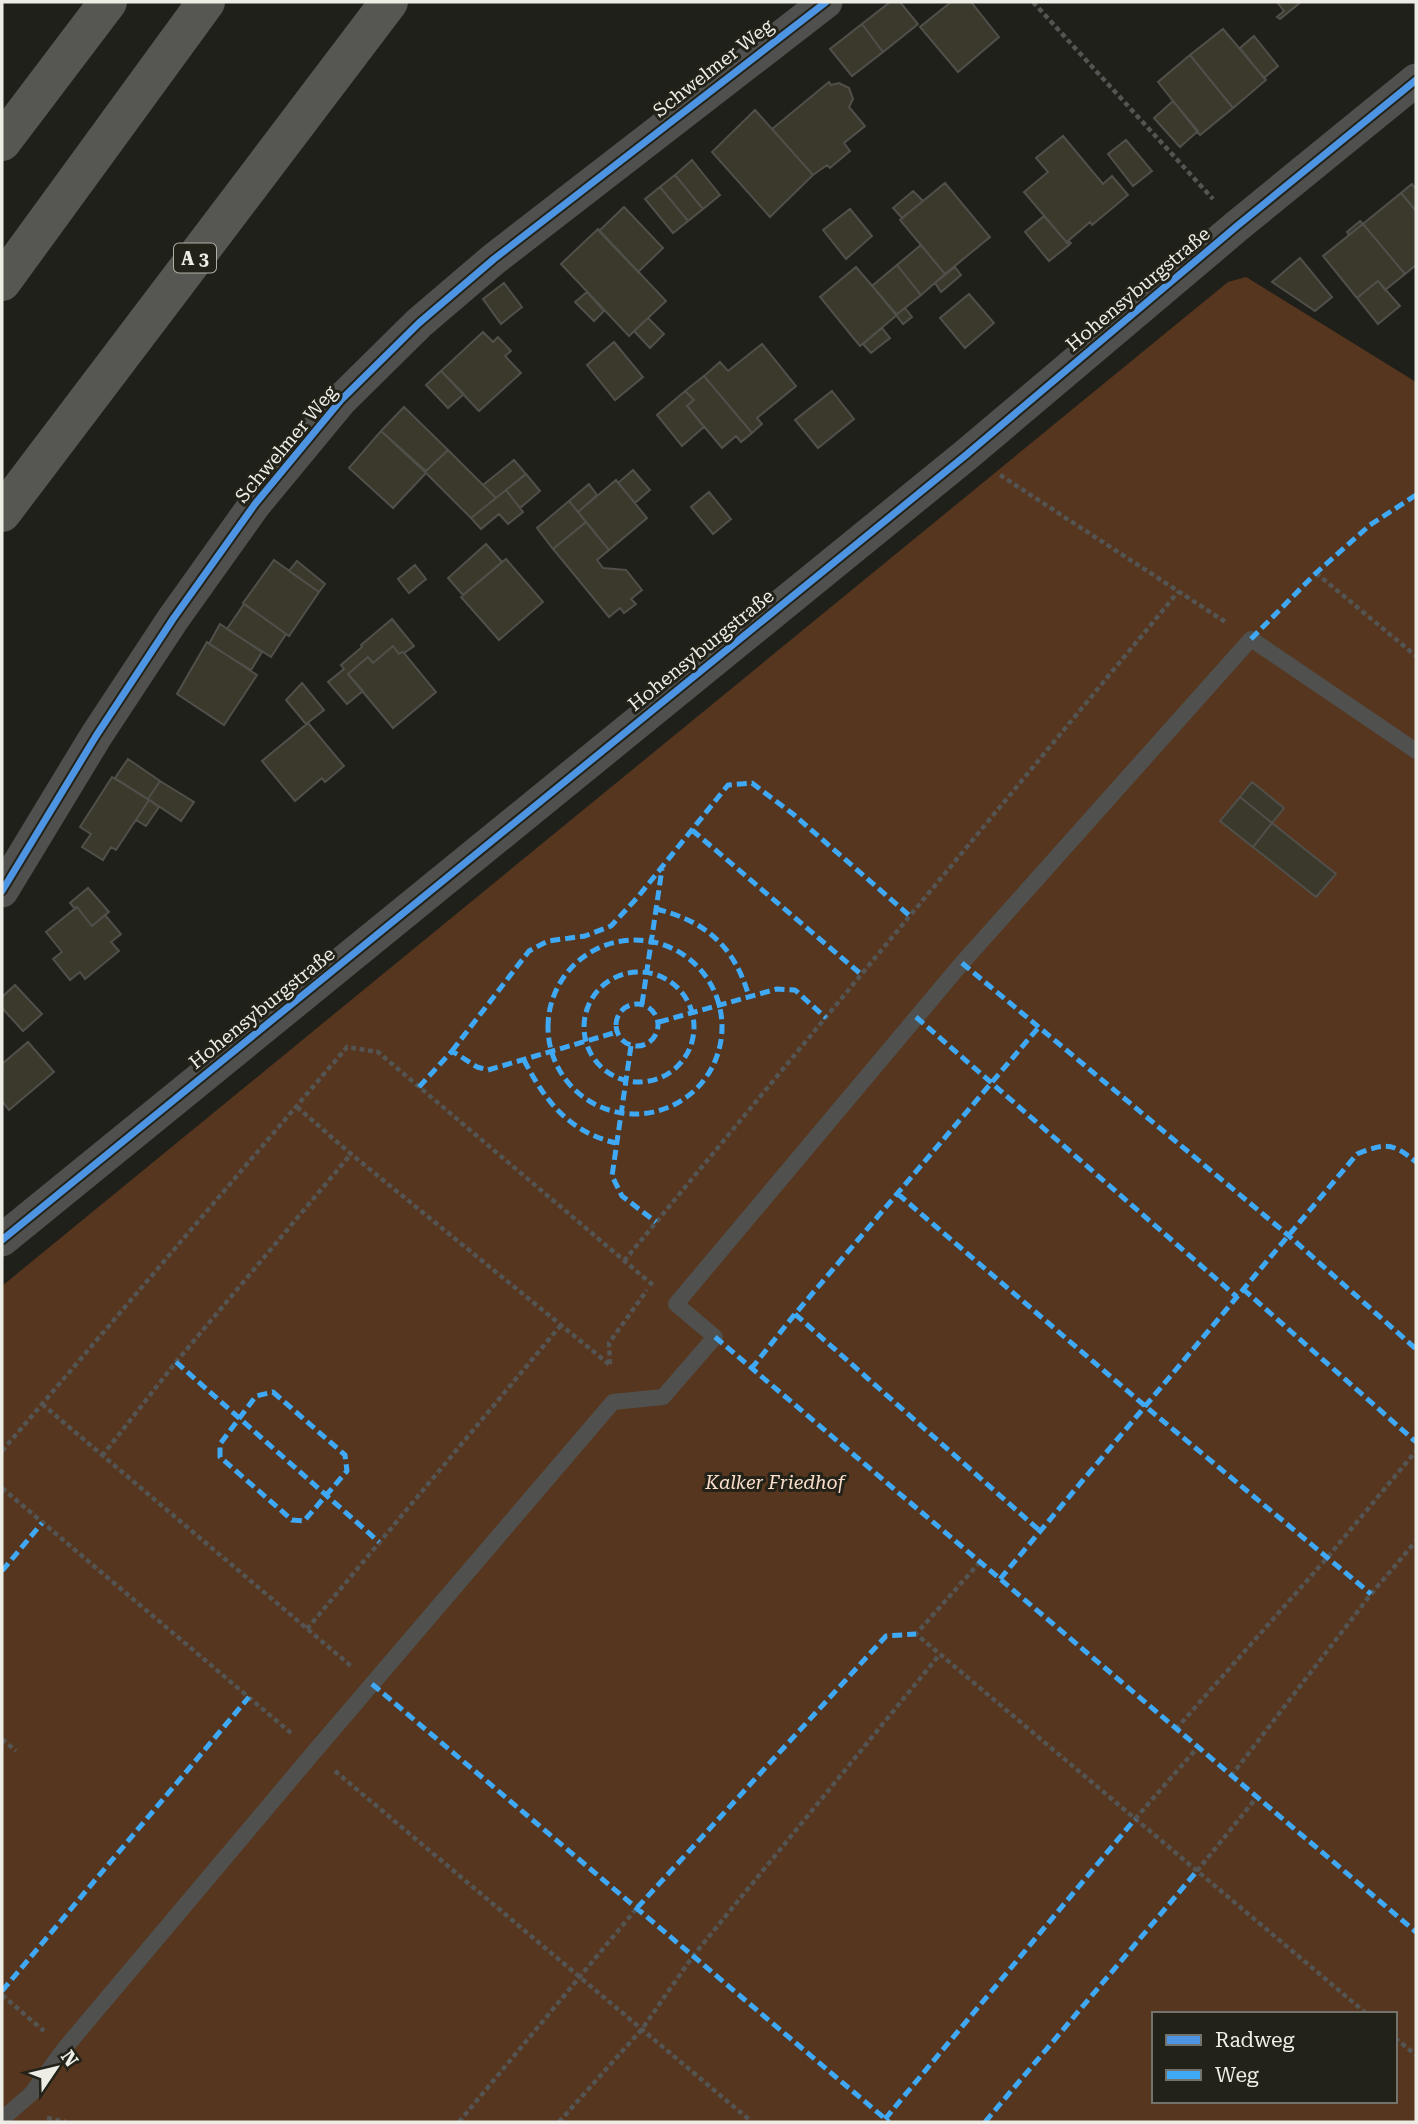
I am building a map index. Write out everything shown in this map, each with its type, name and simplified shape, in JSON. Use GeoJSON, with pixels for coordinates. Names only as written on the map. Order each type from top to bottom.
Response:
{"type":"FeatureCollection","features":[{"type":"Feature","properties":{"kind":"highway"},"geometry":{"type":"LineString","coordinates":[[2,142],[108,2]]}},
{"type":"Feature","properties":{"kind":"highway"},"geometry":{"type":"LineString","coordinates":[[2,282],[206,2]]}},
{"type":"Feature","properties":{"kind":"highway","name":"A 3"},"geometry":{"type":"LineString","coordinates":[[2,513],[389,2]]}},
{"type":"Feature","properties":{"kind":"street","name":"Schwelmer Weg"},"geometry":{"type":"LineString","coordinates":[[2,891],[96,736],[173,619],[255,504],[341,400],[419,323],[494,259],[826,2]]}},
{"type":"Feature","properties":{"kind":"street","name":"Hohensyburgstraße"},"geometry":{"type":"LineString","coordinates":[[2,1240],[966,455],[1237,226],[1416,80]]}},
{"type":"Feature","properties":{"kind":"lane"},"geometry":{"type":"LineString","coordinates":[[2,2119],[31,2094],[65,2048],[313,1752],[613,1402],[663,1397],[715,1337],[677,1304],[962,962],[1251,639],[1416,751]]}},
{"type":"Feature","properties":{"kind":"path"},"geometry":{"type":"LineString","coordinates":[[1033,2],[1237,226]]}},
{"type":"Feature","properties":{"kind":"path"},"geometry":{"type":"LineString","coordinates":[[966,455],[1251,639]]}},
{"type":"Feature","properties":{"kind":"path"},"geometry":{"type":"LineString","coordinates":[[1316,573],[1416,656]]}},
{"type":"Feature","properties":{"kind":"path"},"geometry":{"type":"LineString","coordinates":[[624,1261],[1178,592]]}},
{"type":"Feature","properties":{"kind":"path"},"geometry":{"type":"LineString","coordinates":[[2,1451],[347,1048],[378,1052],[677,1304]]}},
{"type":"Feature","properties":{"kind":"path"},"geometry":{"type":"LineString","coordinates":[[297,1107],[610,1365]]}},
{"type":"Feature","properties":{"kind":"path"},"geometry":{"type":"LineString","coordinates":[[102,1456],[176,1362],[351,1154]]}},
{"type":"Feature","properties":{"kind":"path"},"geometry":{"type":"LineString","coordinates":[[613,1402],[608,1343],[652,1284]]}},
{"type":"Feature","properties":{"kind":"path"},"geometry":{"type":"LineString","coordinates":[[307,1629],[561,1325]]}},
{"type":"Feature","properties":{"kind":"path"},"geometry":{"type":"LineString","coordinates":[[42,1404],[372,1684]]}},
{"type":"Feature","properties":{"kind":"path"},"geometry":{"type":"LineString","coordinates":[[1176,1729],[1327,1558],[1416,1451]]}},
{"type":"Feature","properties":{"kind":"path"},"geometry":{"type":"LineString","coordinates":[[2,1488],[752,2122]]}},
{"type":"Feature","properties":{"kind":"path"},"geometry":{"type":"LineString","coordinates":[[1231,1776],[1371,1594],[1416,1541]]}},
{"type":"Feature","properties":{"kind":"path"},"geometry":{"type":"LineString","coordinates":[[980,1562],[916,1634],[1365,2012]]}},
{"type":"Feature","properties":{"kind":"path"},"geometry":{"type":"LineString","coordinates":[[559,2122],[642,2029],[693,1956],[940,1654]]}},
{"type":"Feature","properties":{"kind":"path"},"geometry":{"type":"LineString","coordinates":[[2,1739],[16,1751]]}},
{"type":"Feature","properties":{"kind":"path"},"geometry":{"type":"LineString","coordinates":[[1135,1819],[1198,1747]]}},
{"type":"Feature","properties":{"kind":"path"},"geometry":{"type":"LineString","coordinates":[[1197,1871],[1257,1797]]}},
{"type":"Feature","properties":{"kind":"path"},"geometry":{"type":"LineString","coordinates":[[459,2122],[637,1908]]}},
{"type":"Feature","properties":{"kind":"path"},"geometry":{"type":"LineString","coordinates":[[2,1995],[65,2048]]}},
{"type":"Feature","properties":{"kind":"path"},"geometry":{"type":"LineString","coordinates":[[1397,2040],[1416,2055]]}},
{"type":"Feature","properties":{"kind":"green space","name":"Kalker Friedhof"},"geometry":{"type":"Polygon","coordinates":[[[1246,277],[1416,382],[1416,2122],[2,2122],[2,1286],[1228,282],[1246,277]]]}},
{"type":"Feature","properties":{"kind":"building"},"geometry":{"type":"Polygon","coordinates":[[[890,2],[900,2],[918,24],[883,52],[862,24],[890,2]]]}},
{"type":"Feature","properties":{"kind":"building"},"geometry":{"type":"Polygon","coordinates":[[[951,2],[971,2],[999,37],[958,72],[920,27],[951,2]]]}},
{"type":"Feature","properties":{"kind":"building"},"geometry":{"type":"Polygon","coordinates":[[[1277,2],[1301,2],[1280,19],[1277,17],[1284,11],[1277,2]]]}},
{"type":"Feature","properties":{"kind":"building"},"geometry":{"type":"Polygon","coordinates":[[[862,24],[883,52],[852,76],[830,49],[862,24]]]}},
{"type":"Feature","properties":{"kind":"building"},"geometry":{"type":"Polygon","coordinates":[[[1223,29],[1266,80],[1233,108],[1190,55],[1223,29]]]}},
{"type":"Feature","properties":{"kind":"building"},"geometry":{"type":"Polygon","coordinates":[[[1254,36],[1278,66],[1264,78],[1240,48],[1254,36]]]}},
{"type":"Feature","properties":{"kind":"building"},"geometry":{"type":"Polygon","coordinates":[[[1190,55],[1233,108],[1200,135],[1158,82],[1190,55]]]}},
{"type":"Feature","properties":{"kind":"building"},"geometry":{"type":"Polygon","coordinates":[[[829,82],[831,85],[839,83],[849,88],[853,99],[849,107],[865,126],[844,143],[850,151],[830,168],[827,165],[813,175],[772,129],[829,82]]]}},
{"type":"Feature","properties":{"kind":"building"},"geometry":{"type":"Polygon","coordinates":[[[1173,101],[1198,131],[1180,147],[1154,118],[1173,101]]]}},
{"type":"Feature","properties":{"kind":"building"},"geometry":{"type":"Polygon","coordinates":[[[755,110],[813,175],[770,217],[712,152],[755,110]]]}},
{"type":"Feature","properties":{"kind":"building"},"geometry":{"type":"Polygon","coordinates":[[[1063,136],[1103,184],[1112,176],[1128,195],[1092,225],[1090,222],[1068,241],[1071,243],[1069,245],[1024,192],[1048,172],[1036,158],[1063,136]]]}},
{"type":"Feature","properties":{"kind":"building"},"geometry":{"type":"Polygon","coordinates":[[[1126,140],[1152,171],[1133,186],[1108,154],[1126,140]]]}},
{"type":"Feature","properties":{"kind":"building"},"geometry":{"type":"Polygon","coordinates":[[[692,160],[720,195],[703,209],[675,175],[692,160]]]}},
{"type":"Feature","properties":{"kind":"building"},"geometry":{"type":"Polygon","coordinates":[[[675,175],[703,209],[688,221],[660,187],[675,175]]]}},
{"type":"Feature","properties":{"kind":"building"},"geometry":{"type":"Polygon","coordinates":[[[945,183],[990,237],[945,274],[900,220],[945,183]]]}},
{"type":"Feature","properties":{"kind":"building"},"geometry":{"type":"Polygon","coordinates":[[[1412,184],[1416,190],[1416,211],[1401,193],[1412,184]]]}},
{"type":"Feature","properties":{"kind":"building"},"geometry":{"type":"Polygon","coordinates":[[[660,187],[688,221],[673,233],[645,199],[660,187]]]}},
{"type":"Feature","properties":{"kind":"building"},"geometry":{"type":"Polygon","coordinates":[[[913,191],[923,201],[902,218],[893,208],[913,191]]]}},
{"type":"Feature","properties":{"kind":"building"},"geometry":{"type":"Polygon","coordinates":[[[1401,193],[1416,211],[1416,265],[1405,274],[1363,224],[1401,193]]]}},
{"type":"Feature","properties":{"kind":"building"},"geometry":{"type":"Polygon","coordinates":[[[624,207],[663,248],[638,272],[599,231],[624,207]]]}},
{"type":"Feature","properties":{"kind":"building"},"geometry":{"type":"Polygon","coordinates":[[[850,209],[872,236],[846,259],[823,230],[850,209]]]}},
{"type":"Feature","properties":{"kind":"building"},"geometry":{"type":"Polygon","coordinates":[[[1044,216],[1069,245],[1049,261],[1025,232],[1044,216]]]}},
{"type":"Feature","properties":{"kind":"building"},"geometry":{"type":"Polygon","coordinates":[[[1360,221],[1363,224],[1349,235],[1347,232],[1360,221]]]}},
{"type":"Feature","properties":{"kind":"building"},"geometry":{"type":"Polygon","coordinates":[[[1363,224],[1405,274],[1385,290],[1378,281],[1357,298],[1323,256],[1363,224]]]}},
{"type":"Feature","properties":{"kind":"building"},"geometry":{"type":"Polygon","coordinates":[[[598,229],[666,301],[629,336],[561,264],[598,229]]]}},
{"type":"Feature","properties":{"kind":"building"},"geometry":{"type":"Polygon","coordinates":[[[921,245],[945,274],[921,295],[897,265],[921,245]]]}},
{"type":"Feature","properties":{"kind":"building"},"geometry":{"type":"Polygon","coordinates":[[[1300,258],[1332,297],[1315,311],[1272,282],[1300,258]]]}},
{"type":"Feature","properties":{"kind":"building"},"geometry":{"type":"Polygon","coordinates":[[[897,265],[921,295],[896,315],[872,286],[897,265]]]}},
{"type":"Feature","properties":{"kind":"building"},"geometry":{"type":"Polygon","coordinates":[[[856,267],[897,315],[860,346],[820,297],[856,267]]]}},
{"type":"Feature","properties":{"kind":"building"},"geometry":{"type":"Polygon","coordinates":[[[955,267],[961,275],[941,292],[935,283],[955,267]]]}},
{"type":"Feature","properties":{"kind":"building"},"geometry":{"type":"Polygon","coordinates":[[[1378,281],[1400,306],[1378,324],[1357,298],[1378,281]]]}},
{"type":"Feature","properties":{"kind":"building"},"geometry":{"type":"Polygon","coordinates":[[[504,283],[522,307],[501,324],[483,299],[504,283]]]}},
{"type":"Feature","properties":{"kind":"building"},"geometry":{"type":"Polygon","coordinates":[[[587,292],[604,311],[594,321],[575,302],[587,292]]]}},
{"type":"Feature","properties":{"kind":"building"},"geometry":{"type":"Polygon","coordinates":[[[969,294],[994,323],[965,348],[940,318],[969,294]]]}},
{"type":"Feature","properties":{"kind":"building"},"geometry":{"type":"Polygon","coordinates":[[[905,308],[912,317],[903,324],[896,315],[905,308]]]}},
{"type":"Feature","properties":{"kind":"building"},"geometry":{"type":"Polygon","coordinates":[[[648,318],[664,334],[650,348],[634,331],[648,318]]]}},
{"type":"Feature","properties":{"kind":"building"},"geometry":{"type":"Polygon","coordinates":[[[882,328],[890,338],[871,353],[863,344],[882,328]]]}},
{"type":"Feature","properties":{"kind":"building"},"geometry":{"type":"Polygon","coordinates":[[[483,332],[493,342],[498,337],[511,351],[505,356],[521,373],[479,411],[441,371],[483,332]]]}},
{"type":"Feature","properties":{"kind":"building"},"geometry":{"type":"Polygon","coordinates":[[[614,342],[643,377],[615,400],[587,365],[614,342]]]}},
{"type":"Feature","properties":{"kind":"building"},"geometry":{"type":"Polygon","coordinates":[[[762,344],[796,386],[757,418],[762,424],[752,433],[704,376],[720,362],[728,371],[762,344]]]}},
{"type":"Feature","properties":{"kind":"building"},"geometry":{"type":"Polygon","coordinates":[[[441,371],[464,394],[448,408],[426,385],[441,371]]]}},
{"type":"Feature","properties":{"kind":"building"},"geometry":{"type":"Polygon","coordinates":[[[704,376],[752,433],[741,442],[736,436],[722,448],[687,406],[694,400],[685,391],[704,376]]]}},
{"type":"Feature","properties":{"kind":"building"},"geometry":{"type":"Polygon","coordinates":[[[685,391],[694,400],[687,406],[704,427],[682,446],[657,415],[685,391]]]}},
{"type":"Feature","properties":{"kind":"building"},"geometry":{"type":"Polygon","coordinates":[[[832,391],[854,419],[818,448],[795,420],[832,391]]]}},
{"type":"Feature","properties":{"kind":"building"},"geometry":{"type":"Polygon","coordinates":[[[404,407],[448,450],[426,471],[381,431],[404,407]]]}},
{"type":"Feature","properties":{"kind":"building"},"geometry":{"type":"Polygon","coordinates":[[[381,431],[426,473],[393,508],[349,468],[381,431]]]}},
{"type":"Feature","properties":{"kind":"building"},"geometry":{"type":"Polygon","coordinates":[[[448,450],[496,498],[471,518],[425,472],[448,450]]]}},
{"type":"Feature","properties":{"kind":"building"},"geometry":{"type":"Polygon","coordinates":[[[514,460],[526,474],[496,498],[483,485],[514,460]]]}},
{"type":"Feature","properties":{"kind":"building"},"geometry":{"type":"Polygon","coordinates":[[[633,470],[650,490],[635,503],[618,483],[633,470]]]}},
{"type":"Feature","properties":{"kind":"building"},"geometry":{"type":"Polygon","coordinates":[[[526,474],[540,491],[520,508],[506,490],[526,474]]]}},
{"type":"Feature","properties":{"kind":"building"},"geometry":{"type":"Polygon","coordinates":[[[616,480],[647,518],[609,550],[578,512],[616,480]]]}},
{"type":"Feature","properties":{"kind":"building"},"geometry":{"type":"Polygon","coordinates":[[[589,484],[597,495],[578,512],[569,501],[589,484]]]}},
{"type":"Feature","properties":{"kind":"building"},"geometry":{"type":"Polygon","coordinates":[[[506,490],[523,512],[508,524],[499,514],[481,529],[471,518],[506,490]]]}},
{"type":"Feature","properties":{"kind":"building"},"geometry":{"type":"Polygon","coordinates":[[[709,492],[731,519],[713,534],[691,507],[709,492]]]}},
{"type":"Feature","properties":{"kind":"building"},"geometry":{"type":"Polygon","coordinates":[[[569,501],[586,522],[553,549],[537,528],[569,501]]]}},
{"type":"Feature","properties":{"kind":"building"},"geometry":{"type":"Polygon","coordinates":[[[586,522],[609,550],[597,560],[603,568],[626,570],[642,590],[631,599],[636,604],[624,613],[620,608],[609,617],[553,549],[586,522]]]}},
{"type":"Feature","properties":{"kind":"building"},"geometry":{"type":"Polygon","coordinates":[[[486,544],[502,562],[463,595],[448,578],[486,544]]]}},
{"type":"Feature","properties":{"kind":"building"},"geometry":{"type":"Polygon","coordinates":[[[506,559],[543,602],[499,640],[461,597],[506,559]]]}},
{"type":"Feature","properties":{"kind":"building"},"geometry":{"type":"Polygon","coordinates":[[[274,560],[319,592],[289,636],[243,603],[274,560]]]}},
{"type":"Feature","properties":{"kind":"building"},"geometry":{"type":"Polygon","coordinates":[[[297,561],[325,584],[319,592],[289,571],[297,561]]]}},
{"type":"Feature","properties":{"kind":"building"},"geometry":{"type":"Polygon","coordinates":[[[415,565],[426,579],[409,593],[398,579],[415,565]]]}},
{"type":"Feature","properties":{"kind":"building"},"geometry":{"type":"Polygon","coordinates":[[[244,604],[286,634],[271,657],[227,629],[244,604]]]}},
{"type":"Feature","properties":{"kind":"building"},"geometry":{"type":"Polygon","coordinates":[[[392,619],[414,646],[399,654],[393,646],[373,663],[368,657],[348,674],[363,691],[347,704],[328,682],[344,669],[341,665],[362,647],[361,645],[392,619]]]}},
{"type":"Feature","properties":{"kind":"building"},"geometry":{"type":"Polygon","coordinates":[[[220,624],[262,652],[251,670],[209,644],[220,624]]]}},
{"type":"Feature","properties":{"kind":"building"},"geometry":{"type":"Polygon","coordinates":[[[207,642],[257,675],[224,725],[177,694],[207,642]]]}},
{"type":"Feature","properties":{"kind":"building"},"geometry":{"type":"Polygon","coordinates":[[[393,646],[399,654],[404,653],[436,692],[393,728],[348,674],[368,657],[373,663],[393,646]]]}},
{"type":"Feature","properties":{"kind":"building"},"geometry":{"type":"Polygon","coordinates":[[[302,683],[324,710],[306,724],[286,700],[302,683]]]}},
{"type":"Feature","properties":{"kind":"building"},"geometry":{"type":"Polygon","coordinates":[[[308,723],[344,766],[325,782],[322,778],[295,801],[262,761],[308,723]]]}},
{"type":"Feature","properties":{"kind":"building"},"geometry":{"type":"Polygon","coordinates":[[[128,759],[160,781],[148,799],[115,778],[128,759]]]}},
{"type":"Feature","properties":{"kind":"building"},"geometry":{"type":"Polygon","coordinates":[[[112,777],[149,800],[116,850],[111,847],[103,860],[82,847],[91,834],[80,827],[112,777]]]}},
{"type":"Feature","properties":{"kind":"building"},"geometry":{"type":"Polygon","coordinates":[[[160,781],[194,802],[181,821],[148,799],[160,781]]]}},
{"type":"Feature","properties":{"kind":"building"},"geometry":{"type":"Polygon","coordinates":[[[1252,782],[1284,808],[1272,823],[1240,797],[1252,782]]]}},
{"type":"Feature","properties":{"kind":"building"},"geometry":{"type":"Polygon","coordinates":[[[1240,797],[1272,823],[1253,847],[1220,821],[1240,797]]]}},
{"type":"Feature","properties":{"kind":"building"},"geometry":{"type":"Polygon","coordinates":[[[149,800],[159,807],[146,826],[136,820],[149,800]]]}},
{"type":"Feature","properties":{"kind":"building"},"geometry":{"type":"Polygon","coordinates":[[[1272,823],[1336,874],[1316,897],[1253,847],[1272,823]]]}},
{"type":"Feature","properties":{"kind":"building"},"geometry":{"type":"Polygon","coordinates":[[[88,888],[109,912],[92,926],[77,907],[75,909],[70,903],[88,888]]]}},
{"type":"Feature","properties":{"kind":"building"},"geometry":{"type":"Polygon","coordinates":[[[77,907],[92,926],[105,915],[121,934],[111,942],[119,951],[85,979],[80,972],[70,980],[53,959],[62,952],[46,932],[77,907]]]}},
{"type":"Feature","properties":{"kind":"building"},"geometry":{"type":"Polygon","coordinates":[[[15,985],[42,1014],[23,1031],[2,1008],[2,997],[15,985]]]}},
{"type":"Feature","properties":{"kind":"building"},"geometry":{"type":"Polygon","coordinates":[[[28,1042],[54,1072],[9,1110],[2,1101],[2,1064],[28,1042]]]}},
{"type":"Feature","properties":{"kind":"marked path"},"geometry":{"type":"LineString","coordinates":[[1251,639],[1316,573],[1370,525],[1416,495]]}},
{"type":"Feature","properties":{"kind":"marked path"},"geometry":{"type":"LineString","coordinates":[[452,1051],[529,951],[548,941],[585,936],[611,926],[637,898],[728,785],[752,783],[793,814],[910,916]]}},
{"type":"Feature","properties":{"kind":"marked path"},"geometry":{"type":"LineString","coordinates":[[692,830],[862,975]]}},
{"type":"Feature","properties":{"kind":"marked path"},"geometry":{"type":"LineString","coordinates":[[642,1004],[662,869]]}},
{"type":"Feature","properties":{"kind":"marked path"},"geometry":{"type":"LineString","coordinates":[[656,909],[690,921],[716,939],[736,964],[749,997]]}},
{"type":"Feature","properties":{"kind":"marked path"},"geometry":{"type":"LineString","coordinates":[[635,940],[668,947],[696,966],[715,994],[722,1027],[715,1060],[696,1088],[668,1107],[635,1114],[602,1107],[574,1088],[555,1060],[548,1027],[555,994],[574,966],[602,947],[635,940]]}},
{"type":"Feature","properties":{"kind":"marked path"},"geometry":{"type":"LineString","coordinates":[[962,963],[1288,1235],[1416,1349]]}},
{"type":"Feature","properties":{"kind":"marked path"},"geometry":{"type":"LineString","coordinates":[[639,972],[660,976],[678,988],[690,1006],[694,1027],[690,1048],[678,1066],[660,1078],[639,1082],[618,1078],[600,1066],[588,1048],[584,1027],[588,1006],[600,988],[618,976],[639,972]]}},
{"type":"Feature","properties":{"kind":"marked path"},"geometry":{"type":"LineString","coordinates":[[659,1022],[777,989],[795,990],[826,1018]]}},
{"type":"Feature","properties":{"kind":"marked path"},"geometry":{"type":"LineString","coordinates":[[637,1004],[652,1010],[658,1025],[652,1040],[637,1046],[622,1040],[616,1025],[622,1010],[637,1004]]}},
{"type":"Feature","properties":{"kind":"marked path"},"geometry":{"type":"LineString","coordinates":[[916,1017],[1237,1297]]}},
{"type":"Feature","properties":{"kind":"marked path"},"geometry":{"type":"LineString","coordinates":[[751,1369],[1038,1028]]}},
{"type":"Feature","properties":{"kind":"marked path"},"geometry":{"type":"LineString","coordinates":[[419,1087],[452,1051],[477,1067],[488,1070],[617,1032]]}},
{"type":"Feature","properties":{"kind":"marked path"},"geometry":{"type":"LineString","coordinates":[[631,1046],[612,1176],[622,1196],[656,1222]]}},
{"type":"Feature","properties":{"kind":"marked path"},"geometry":{"type":"LineString","coordinates":[[524,1060],[541,1089],[560,1113],[585,1131],[616,1143]]}},
{"type":"Feature","properties":{"kind":"marked path"},"geometry":{"type":"LineString","coordinates":[[1000,1579],[1357,1154],[1388,1146],[1401,1151],[1416,1162]]}},
{"type":"Feature","properties":{"kind":"marked path"},"geometry":{"type":"LineString","coordinates":[[898,1194],[1145,1406],[1371,1594]]}},
{"type":"Feature","properties":{"kind":"marked path"},"geometry":{"type":"LineString","coordinates":[[1243,1289],[1416,1442]]}},
{"type":"Feature","properties":{"kind":"marked path"},"geometry":{"type":"LineString","coordinates":[[795,1314],[1040,1531]]}},
{"type":"Feature","properties":{"kind":"marked path"},"geometry":{"type":"LineString","coordinates":[[715,1337],[1416,1932]]}},
{"type":"Feature","properties":{"kind":"marked path"},"geometry":{"type":"LineString","coordinates":[[176,1362],[379,1542]]}},
{"type":"Feature","properties":{"kind":"marked path"},"geometry":{"type":"LineString","coordinates":[[273,1392],[345,1455],[347,1471],[304,1521],[292,1520],[220,1457],[220,1444],[256,1396],[273,1392]]}},
{"type":"Feature","properties":{"kind":"marked path"},"geometry":{"type":"LineString","coordinates":[[2,1571],[42,1523]]}},
{"type":"Feature","properties":{"kind":"marked path"},"geometry":{"type":"LineString","coordinates":[[637,1908],[886,1636],[916,1634]]}},
{"type":"Feature","properties":{"kind":"marked path"},"geometry":{"type":"LineString","coordinates":[[372,1684],[889,2122]]}},
{"type":"Feature","properties":{"kind":"marked path"},"geometry":{"type":"LineString","coordinates":[[2,1991],[249,1697]]}},
{"type":"Feature","properties":{"kind":"marked path"},"geometry":{"type":"LineString","coordinates":[[885,2119],[1135,1819]]}},
{"type":"Feature","properties":{"kind":"marked path"},"geometry":{"type":"LineString","coordinates":[[985,2122],[1197,1871]]}},
{"type":"Feature","properties":{"kind":"cycle path"},"geometry":{"type":"LineString","coordinates":[[2,891],[96,736],[173,619],[255,504],[341,400],[419,323],[494,259],[826,2]]}},
{"type":"Feature","properties":{"kind":"cycle path"},"geometry":{"type":"LineString","coordinates":[[2,1240],[966,455],[1237,226],[1416,80]]}}]}
